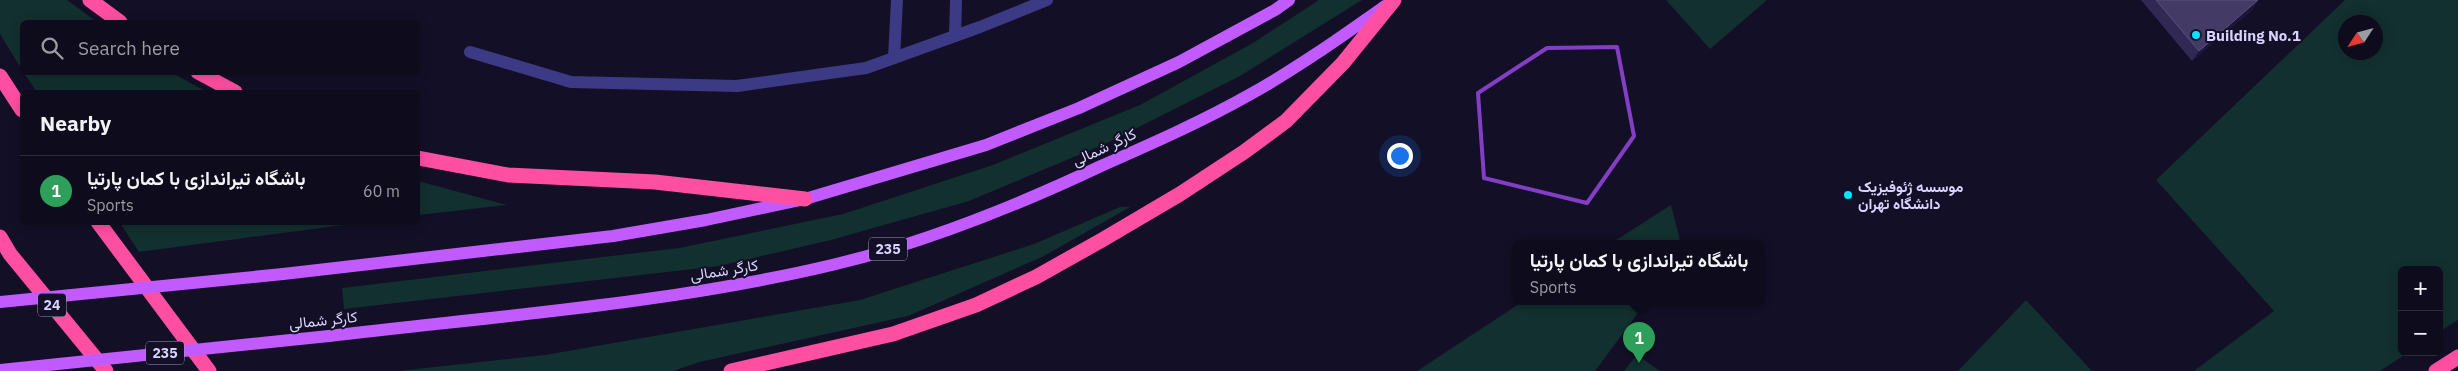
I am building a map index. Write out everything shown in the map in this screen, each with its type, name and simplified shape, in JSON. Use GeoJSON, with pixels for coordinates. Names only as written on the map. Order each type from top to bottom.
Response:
{"type":"FeatureCollection","features":[{"type":"Feature","properties":{"kind":"highway"},"geometry":{"type":"LineString","coordinates":[[90,0],[117,20]]}},
{"type":"Feature","properties":{"kind":"highway"},"geometry":{"type":"LineString","coordinates":[[731,371],[892,334],[976,305],[1036,276],[1102,240],[1180,194],[1244,152],[1286,121],[1343,64],[1394,0]]}},
{"type":"Feature","properties":{"kind":"highway"},"geometry":{"type":"LineString","coordinates":[[204,75],[231,90]]}},
{"type":"Feature","properties":{"kind":"highway"},"geometry":{"type":"LineString","coordinates":[[0,76],[20,107]]}},
{"type":"Feature","properties":{"kind":"highway"},"geometry":{"type":"LineString","coordinates":[[420,158],[508,176],[655,182],[805,199]]}},
{"type":"Feature","properties":{"kind":"highway"},"geometry":{"type":"LineString","coordinates":[[100,225],[209,371]]}},
{"type":"Feature","properties":{"kind":"highway","name":"24"},"geometry":{"type":"LineString","coordinates":[[0,237],[10,254],[106,371]]}},
{"type":"Feature","properties":{"kind":"highway"},"geometry":{"type":"LineString","coordinates":[[2436,371],[2458,357]]}},
{"type":"Feature","properties":{"kind":"highway"},"geometry":{"type":"LineString","coordinates":[[0,366],[4,371]]}},
{"type":"Feature","properties":{"kind":"main road","name":"کارگر شمالی"},"geometry":{"type":"LineString","coordinates":[[0,370],[329,336],[655,298],[758,281],[835,265],[956,229],[1051,190],[1249,95],[1338,39],[1394,0]]}},
{"type":"Feature","properties":{"kind":"main road"},"geometry":{"type":"LineString","coordinates":[[0,302],[284,274],[613,236],[706,220],[805,199],[986,146],[1071,111],[1179,62],[1284,2]]}},
{"type":"Feature","properties":{"kind":"lane"},"geometry":{"type":"LineString","coordinates":[[894,58],[896,0]]}},
{"type":"Feature","properties":{"kind":"lane"},"geometry":{"type":"LineString","coordinates":[[954,36],[956,0]]}},
{"type":"Feature","properties":{"kind":"lane"},"geometry":{"type":"LineString","coordinates":[[470,52],[572,82],[737,86],[866,68],[1048,0]]}},
{"type":"Feature","properties":{"kind":"highlighted area"},"geometry":{"type":"Polygon","coordinates":[[[1617,47],[1634,136],[1587,203],[1484,178],[1478,93],[1547,48],[1617,47]]]}},
{"type":"Feature","properties":{"kind":"green space"},"geometry":{"type":"Polygon","coordinates":[[[0,0],[67,0],[94,20],[20,20],[20,67],[0,34],[0,0]]]}},
{"type":"Feature","properties":{"kind":"green space"},"geometry":{"type":"Polygon","coordinates":[[[1319,0],[1362,0],[1240,76],[1107,143],[969,201],[831,240],[719,266],[344,309],[342,288],[679,248],[843,214],[993,165],[1140,105],[1253,43],[1319,0]]]}},
{"type":"Feature","properties":{"kind":"green space"},"geometry":{"type":"Polygon","coordinates":[[[1666,0],[1767,0],[1710,49],[1666,0]]]}},
{"type":"Feature","properties":{"kind":"green space"},"geometry":{"type":"Polygon","coordinates":[[[2345,0],[2458,0],[2458,320],[2443,329],[2443,266],[2398,266],[2398,356],[2403,356],[2380,371],[2194,371],[2274,311],[2156,180],[2345,0]]]}},
{"type":"Feature","properties":{"kind":"green space"},"geometry":{"type":"Polygon","coordinates":[[[25,75],[176,75],[203,90],[36,90],[25,75]]]}},
{"type":"Feature","properties":{"kind":"green space"},"geometry":{"type":"Polygon","coordinates":[[[420,182],[507,205],[420,215],[420,182]]]}},
{"type":"Feature","properties":{"kind":"green space"},"geometry":{"type":"Polygon","coordinates":[[[1671,205],[1680,240],[1616,240],[1671,205]]]}},
{"type":"Feature","properties":{"kind":"green space"},"geometry":{"type":"Polygon","coordinates":[[[1120,207],[1130,207],[1044,256],[908,316],[700,362],[673,371],[398,371],[545,355],[860,300],[1034,244],[1120,207]]]}},
{"type":"Feature","properties":{"kind":"green space"},"geometry":{"type":"Polygon","coordinates":[[[121,225],[344,225],[139,252],[121,225]]]}},
{"type":"Feature","properties":{"kind":"green space"},"geometry":{"type":"Polygon","coordinates":[[[2026,300],[2092,371],[1958,371],[2026,300]]]}},
{"type":"Feature","properties":{"kind":"green space"},"geometry":{"type":"Polygon","coordinates":[[[1517,305],[1644,305],[1595,371],[1417,371],[1517,305]]]}},
{"type":"Feature","properties":{"kind":"green space"},"geometry":{"type":"Polygon","coordinates":[[[1637,355],[1660,371],[1624,371],[1637,355]]]}},
{"type":"Feature","properties":{"kind":"building","name":"Building No.1"},"geometry":{"type":"Polygon","coordinates":[[[2156,0],[2258,0],[2199,51],[2156,0]]]}},
{"type":"Feature","properties":{"kind":"place","name":"Building No.1"},"geometry":{"type":"Point","coordinates":[2196,35]}},
{"type":"Feature","properties":{"kind":"place","name":"موسسه ژئوفیزیک دانشگاه تهران"},"geometry":{"type":"Point","coordinates":[1848,195]}},
{"type":"Feature","properties":{"kind":"place","name":"باشگاه تیراندازی با کمان پارتیا"},"geometry":{"type":"Point","coordinates":[1639,363]}}]}
